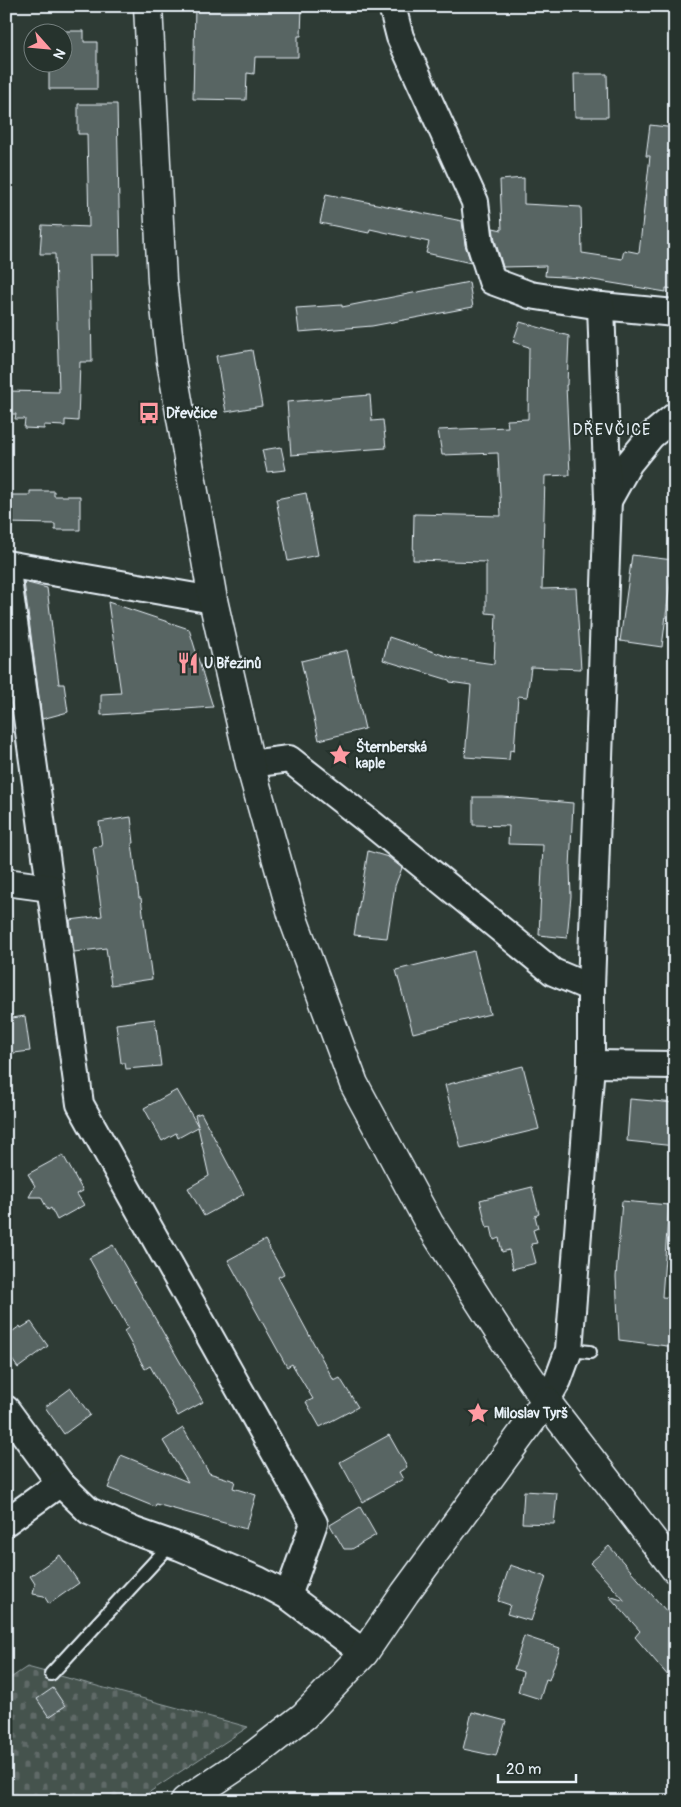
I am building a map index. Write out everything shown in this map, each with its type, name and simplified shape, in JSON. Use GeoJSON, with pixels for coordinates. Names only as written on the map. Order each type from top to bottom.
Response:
{"type":"FeatureCollection","features":[{"type":"Feature","properties":{"kind":"main road"},"geometry":{"type":"LineString","coordinates":[[148,6],[162,281],[170,352],[213,600],[250,764],[294,921],[354,1084],[429,1223],[506,1343],[546,1401],[675,1569]]}},
{"type":"Feature","properties":{"kind":"main road"},"geometry":{"type":"LineString","coordinates":[[185,1801],[254,1755],[304,1716],[364,1653],[405,1593],[546,1401]]}},
{"type":"Feature","properties":{"kind":"street"},"geometry":{"type":"LineString","coordinates":[[392,6],[400,37],[475,202],[480,243],[492,281],[530,295],[601,306],[675,313]]}},
{"type":"Feature","properties":{"kind":"street"},"geometry":{"type":"LineString","coordinates":[[546,1401],[558,1380],[580,1351],[608,499],[601,306]]}},
{"type":"Feature","properties":{"kind":"street"},"geometry":{"type":"LineString","coordinates":[[608,499],[629,463],[652,436],[675,416]]}},
{"type":"Feature","properties":{"kind":"street"},"geometry":{"type":"LineString","coordinates":[[213,600],[6,564],[80,1104],[314,1524],[288,1596]]}},
{"type":"Feature","properties":{"kind":"street"},"geometry":{"type":"LineString","coordinates":[[250,764],[289,759],[372,824],[553,972],[591,988]]}},
{"type":"Feature","properties":{"kind":"street"},"geometry":{"type":"LineString","coordinates":[[6,882],[50,888]]}},
{"type":"Feature","properties":{"kind":"street"},"geometry":{"type":"LineString","coordinates":[[590,1064],[675,1065]]}},
{"type":"Feature","properties":{"kind":"street"},"geometry":{"type":"LineString","coordinates":[[6,1409],[60,1483],[89,1511],[134,1531],[171,1544],[258,1580],[288,1596],[364,1653]]}},
{"type":"Feature","properties":{"kind":"street"},"geometry":{"type":"LineString","coordinates":[[6,1522],[60,1483]]}},
{"type":"Feature","properties":{"kind":"lane"},"geometry":{"type":"LineString","coordinates":[[52,1674],[171,1544]]}},
{"type":"Feature","properties":{"kind":"green space"},"geometry":{"type":"Polygon","coordinates":[[[27,1667],[248,1727],[136,1801],[6,1801],[6,1681],[27,1667]]]}},
{"type":"Feature","properties":{"kind":"building"},"geometry":{"type":"Polygon","coordinates":[[[195,6],[302,7],[301,36],[298,36],[298,57],[255,57],[254,74],[247,73],[246,100],[193,99],[195,6]]]}},
{"type":"Feature","properties":{"kind":"building"},"geometry":{"type":"Polygon","coordinates":[[[72,31],[84,31],[84,42],[97,42],[97,89],[49,89],[49,72],[72,72],[72,31]]]}},
{"type":"Feature","properties":{"kind":"building"},"geometry":{"type":"Polygon","coordinates":[[[574,74],[607,74],[608,117],[575,117],[574,74]]]}},
{"type":"Feature","properties":{"kind":"building"},"geometry":{"type":"Polygon","coordinates":[[[78,104],[117,104],[120,255],[90,255],[92,362],[80,362],[78,421],[65,420],[65,426],[44,425],[44,429],[24,428],[25,419],[15,419],[16,414],[6,414],[6,391],[59,392],[55,254],[40,254],[42,225],[89,227],[87,134],[78,134],[78,104]]]}},
{"type":"Feature","properties":{"kind":"building"},"geometry":{"type":"Polygon","coordinates":[[[650,125],[675,128],[675,289],[666,288],[666,292],[581,278],[545,276],[546,266],[503,267],[493,228],[502,230],[500,180],[524,178],[524,204],[581,207],[582,253],[622,259],[624,250],[639,253],[650,156],[646,156],[650,125]]]}},
{"type":"Feature","properties":{"kind":"building"},"geometry":{"type":"Polygon","coordinates":[[[326,194],[462,221],[465,245],[471,263],[426,253],[429,242],[370,229],[369,233],[320,223],[326,194]]]}},
{"type":"Feature","properties":{"kind":"building"},"geometry":{"type":"Polygon","coordinates":[[[469,282],[473,307],[372,326],[299,332],[296,308],[342,305],[342,307],[469,282]]]}},
{"type":"Feature","properties":{"kind":"building"},"geometry":{"type":"Polygon","coordinates":[[[520,322],[569,336],[566,385],[570,475],[545,476],[542,589],[576,588],[581,669],[531,667],[527,697],[518,696],[514,751],[510,750],[509,760],[465,757],[471,685],[450,682],[449,680],[383,660],[389,637],[452,658],[494,664],[496,614],[486,613],[486,562],[413,560],[414,514],[501,516],[498,453],[442,455],[438,430],[508,427],[507,420],[528,419],[529,347],[513,342],[520,322]]]}},
{"type":"Feature","properties":{"kind":"building"},"geometry":{"type":"Polygon","coordinates":[[[252,350],[262,406],[226,412],[216,356],[252,350]]]}},
{"type":"Feature","properties":{"kind":"building"},"geometry":{"type":"Polygon","coordinates":[[[370,395],[372,421],[383,420],[386,448],[291,455],[287,402],[370,395]]]}},
{"type":"Feature","properties":{"kind":"building"},"geometry":{"type":"Polygon","coordinates":[[[281,447],[286,470],[267,472],[262,450],[281,447]]]}},
{"type":"Feature","properties":{"kind":"building"},"geometry":{"type":"Polygon","coordinates":[[[30,491],[54,491],[54,496],[80,496],[80,530],[55,530],[55,524],[6,523],[6,495],[30,495],[30,491]]]}},
{"type":"Feature","properties":{"kind":"building"},"geometry":{"type":"Polygon","coordinates":[[[306,493],[318,555],[288,561],[276,499],[306,493]]]}},
{"type":"Feature","properties":{"kind":"building"},"geometry":{"type":"Polygon","coordinates":[[[632,555],[673,560],[662,647],[620,641],[632,555]]]}},
{"type":"Feature","properties":{"kind":"building"},"geometry":{"type":"Polygon","coordinates":[[[24,582],[47,588],[59,684],[64,684],[68,712],[42,719],[24,582]]]}},
{"type":"Feature","properties":{"kind":"building"},"geometry":{"type":"Polygon","coordinates":[[[108,602],[189,629],[213,707],[101,715],[101,694],[121,693],[108,602]]]}},
{"type":"Feature","properties":{"kind":"building"},"geometry":{"type":"Polygon","coordinates":[[[347,650],[365,729],[319,740],[301,661],[347,650]]]}},
{"type":"Feature","properties":{"kind":"building"},"geometry":{"type":"Polygon","coordinates":[[[473,797],[503,797],[573,803],[570,868],[571,896],[567,938],[539,935],[543,845],[508,844],[509,826],[473,825],[473,797]]]}},
{"type":"Feature","properties":{"kind":"building"},"geometry":{"type":"Polygon","coordinates":[[[131,817],[134,843],[132,843],[139,898],[141,898],[152,979],[111,985],[106,948],[74,952],[70,920],[102,916],[93,847],[102,846],[99,822],[131,817]]]}},
{"type":"Feature","properties":{"kind":"building"},"geometry":{"type":"Polygon","coordinates":[[[368,851],[388,857],[402,868],[395,886],[387,938],[354,935],[368,851]]]}},
{"type":"Feature","properties":{"kind":"building"},"geometry":{"type":"Polygon","coordinates":[[[474,951],[490,1014],[413,1033],[396,970],[474,951]]]}},
{"type":"Feature","properties":{"kind":"building"},"geometry":{"type":"Polygon","coordinates":[[[25,1016],[30,1051],[6,1054],[6,1019],[25,1016]]]}},
{"type":"Feature","properties":{"kind":"building"},"geometry":{"type":"Polygon","coordinates":[[[155,1019],[161,1066],[126,1069],[125,1063],[121,1063],[116,1024],[155,1019]]]}},
{"type":"Feature","properties":{"kind":"building"},"geometry":{"type":"Polygon","coordinates":[[[523,1066],[539,1129],[461,1148],[445,1085],[523,1066]]]}},
{"type":"Feature","properties":{"kind":"building"},"geometry":{"type":"Polygon","coordinates":[[[177,1090],[198,1126],[195,1115],[201,1113],[244,1194],[204,1216],[188,1188],[209,1176],[198,1127],[178,1138],[176,1133],[162,1141],[144,1108],[177,1090]]]}},
{"type":"Feature","properties":{"kind":"building"},"geometry":{"type":"Polygon","coordinates":[[[630,1099],[675,1103],[675,1146],[627,1141],[630,1099]]]}},
{"type":"Feature","properties":{"kind":"building"},"geometry":{"type":"Polygon","coordinates":[[[63,1155],[83,1191],[77,1194],[84,1205],[57,1220],[51,1208],[48,1210],[41,1197],[29,1197],[35,1186],[28,1174],[63,1155]]]}},
{"type":"Feature","properties":{"kind":"building"},"geometry":{"type":"Polygon","coordinates":[[[532,1187],[539,1214],[535,1216],[538,1228],[533,1230],[537,1243],[531,1244],[536,1263],[513,1269],[509,1250],[502,1252],[499,1238],[494,1240],[491,1227],[487,1228],[480,1200],[532,1187]]]}},
{"type":"Feature","properties":{"kind":"building"},"geometry":{"type":"Polygon","coordinates":[[[622,1201],[669,1205],[662,1297],[675,1298],[675,1347],[619,1340],[616,1277],[622,1201]]]}},
{"type":"Feature","properties":{"kind":"building"},"geometry":{"type":"Polygon","coordinates":[[[265,1240],[284,1274],[278,1277],[334,1381],[340,1378],[358,1407],[320,1427],[306,1402],[313,1399],[292,1364],[287,1367],[228,1260],[265,1240]]]}},
{"type":"Feature","properties":{"kind":"building"},"geometry":{"type":"Polygon","coordinates":[[[113,1245],[203,1402],[178,1416],[150,1366],[145,1369],[124,1331],[128,1328],[89,1258],[113,1245]]]}},
{"type":"Feature","properties":{"kind":"building"},"geometry":{"type":"Polygon","coordinates":[[[31,1322],[48,1346],[18,1368],[6,1351],[6,1336],[20,1326],[21,1328],[31,1322]]]}},
{"type":"Feature","properties":{"kind":"building"},"geometry":{"type":"Polygon","coordinates":[[[71,1388],[90,1415],[64,1434],[45,1407],[71,1388]]]}},
{"type":"Feature","properties":{"kind":"building"},"geometry":{"type":"Polygon","coordinates":[[[183,1428],[209,1473],[235,1481],[233,1488],[256,1495],[246,1529],[156,1504],[155,1507],[108,1488],[121,1455],[188,1482],[163,1441],[183,1428]]]}},
{"type":"Feature","properties":{"kind":"building"},"geometry":{"type":"Polygon","coordinates":[[[389,1435],[407,1467],[399,1472],[403,1479],[362,1502],[340,1462],[389,1435]]]}},
{"type":"Feature","properties":{"kind":"building"},"geometry":{"type":"Polygon","coordinates":[[[524,1491],[557,1493],[554,1524],[522,1523],[524,1491]]]}},
{"type":"Feature","properties":{"kind":"building"},"geometry":{"type":"Polygon","coordinates":[[[360,1507],[376,1535],[352,1549],[344,1549],[330,1525],[360,1507]]]}},
{"type":"Feature","properties":{"kind":"building"},"geometry":{"type":"Polygon","coordinates":[[[609,1546],[675,1621],[675,1684],[635,1637],[640,1631],[609,1596],[625,1601],[590,1563],[609,1546]]]}},
{"type":"Feature","properties":{"kind":"building"},"geometry":{"type":"Polygon","coordinates":[[[60,1555],[79,1583],[49,1604],[44,1596],[33,1594],[35,1584],[30,1576],[60,1555]]]}},
{"type":"Feature","properties":{"kind":"building"},"geometry":{"type":"Polygon","coordinates":[[[510,1565],[546,1577],[531,1621],[507,1614],[510,1605],[498,1601],[510,1565]]]}},
{"type":"Feature","properties":{"kind":"building"},"geometry":{"type":"Polygon","coordinates":[[[524,1636],[560,1648],[549,1680],[546,1679],[540,1699],[518,1692],[523,1672],[514,1669],[524,1636]]]}},
{"type":"Feature","properties":{"kind":"building"},"geometry":{"type":"Polygon","coordinates":[[[53,1688],[65,1706],[49,1717],[37,1699],[53,1688]]]}},
{"type":"Feature","properties":{"kind":"building"},"geometry":{"type":"Polygon","coordinates":[[[472,1712],[506,1721],[496,1756],[463,1749],[472,1712]]]}},
{"type":"Feature","properties":{"kind":"place","name":"Dřevčice"},"geometry":{"type":"Point","coordinates":[149,413]}},
{"type":"Feature","properties":{"kind":"place","name":"U Březinů"},"geometry":{"type":"Point","coordinates":[188,663]}},
{"type":"Feature","properties":{"kind":"place","name":"Šternberská kaple"},"geometry":{"type":"Point","coordinates":[340,755]}},
{"type":"Feature","properties":{"kind":"place","name":"Miloslav Tyrš"},"geometry":{"type":"Point","coordinates":[478,1413]}},
{"type":"Feature","properties":{"kind":"district","name":"DŘEVČICE"},"geometry":{"type":"Point","coordinates":[612,430]}}]}
